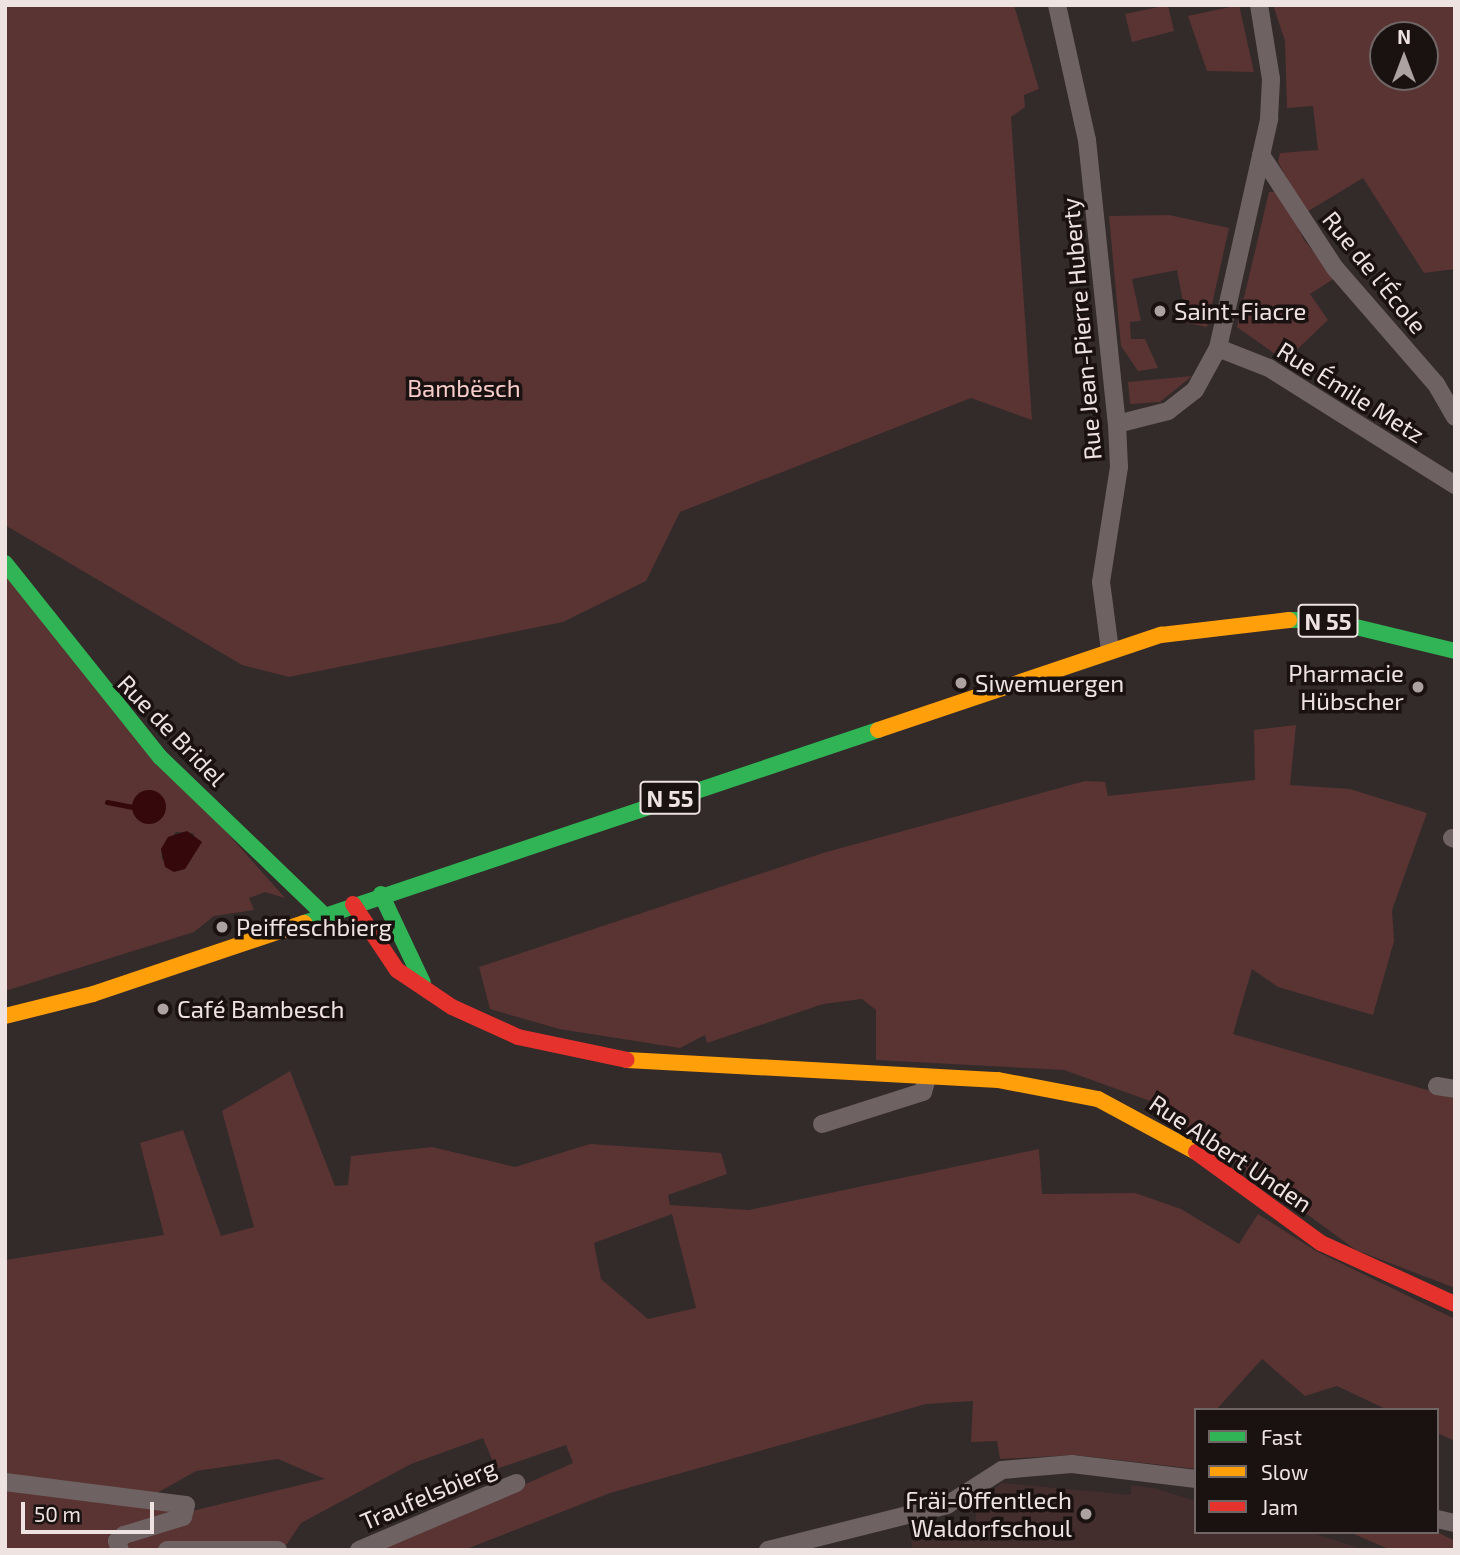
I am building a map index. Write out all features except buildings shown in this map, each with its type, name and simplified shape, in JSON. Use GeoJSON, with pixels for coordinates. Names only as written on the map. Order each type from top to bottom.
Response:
{"type":"FeatureCollection","features":[{"type":"Feature","properties":{"kind":"main road","name":"Rue de Bridel"},"geometry":{"type":"LineString","coordinates":[[8,567],[160,757],[323,914]]}},
{"type":"Feature","properties":{"kind":"main road","name":"N 55"},"geometry":{"type":"LineString","coordinates":[[5,1016],[93,994],[381,894],[1110,650],[1200,626],[1288,619],[1365,626],[1455,651]]}},
{"type":"Feature","properties":{"kind":"main road"},"geometry":{"type":"LineString","coordinates":[[381,894],[427,990]]}},
{"type":"Feature","properties":{"kind":"main road","name":"Rue Albert Unden"},"geometry":{"type":"LineString","coordinates":[[353,904],[381,952],[427,990],[486,1024],[585,1055],[689,1068],[1046,1086],[1098,1099],[1181,1142],[1321,1243],[1455,1304]]}},
{"type":"Feature","properties":{"kind":"street","name":"Rue Jean-Pierre Huberty"},"geometry":{"type":"LineString","coordinates":[[1058,5],[1087,140],[1117,424],[1119,467],[1101,582],[1110,650]]}},
{"type":"Feature","properties":{"kind":"street"},"geometry":{"type":"LineString","coordinates":[[1117,424],[1168,411],[1195,390],[1218,348],[1261,155],[1271,79],[1259,5]]}},
{"type":"Feature","properties":{"kind":"street","name":"Rue de l'École"},"geometry":{"type":"LineString","coordinates":[[1261,155],[1328,258],[1436,384],[1455,417]]}},
{"type":"Feature","properties":{"kind":"street","name":"Rue Émile Metz"},"geometry":{"type":"LineString","coordinates":[[1218,348],[1269,368],[1455,485]]}},
{"type":"Feature","properties":{"kind":"street"},"geometry":{"type":"LineString","coordinates":[[822,1124],[923,1093],[927,1078]]}},
{"type":"Feature","properties":{"kind":"street"},"geometry":{"type":"LineString","coordinates":[[768,1550],[947,1505],[1002,1470],[1072,1464],[1194,1479]]}},
{"type":"Feature","properties":{"kind":"street"},"geometry":{"type":"LineString","coordinates":[[5,1482],[186,1504],[183,1517],[124,1535],[117,1541],[120,1550]]}},
{"type":"Feature","properties":{"kind":"street","name":"Traufelsbierg"},"geometry":{"type":"LineString","coordinates":[[359,1550],[516,1483]]}},
{"type":"Feature","properties":{"kind":"street"},"geometry":{"type":"LineString","coordinates":[[167,1550],[278,1550]]}},
{"type":"Feature","properties":{"kind":"shaded area"},"geometry":{"type":"Polygon","coordinates":[[[149,790],[161,795],[166,807],[161,819],[149,824],[137,819],[132,807],[137,795],[149,790]]]}},
{"type":"Feature","properties":{"kind":"shaded area"},"geometry":{"type":"Polygon","coordinates":[[[187,831],[202,842],[185,869],[174,872],[165,867],[161,849],[168,837],[187,831]]]}},
{"type":"Feature","properties":{"kind":"shaded area","name":"Fräi-Öffentlech Waldorfschoul"},"geometry":{"type":"Polygon","coordinates":[[[1002,1483],[1131,1495],[1131,1485],[1154,1488],[1194,1500],[1194,1534],[1315,1534],[1366,1550],[913,1550],[911,1541],[975,1527],[977,1501],[1002,1483]]]}},
{"type":"Feature","properties":{"kind":"green space","name":"Bambësch"},"geometry":{"type":"Polygon","coordinates":[[[5,5],[1014,5],[1039,89],[1024,95],[1025,107],[1011,117],[1032,420],[971,398],[680,512],[646,581],[563,622],[289,677],[242,665],[5,525],[5,5]]]}},
{"type":"Feature","properties":{"kind":"green space"},"geometry":{"type":"Polygon","coordinates":[[[1168,5],[1174,31],[1132,42],[1125,14],[1168,5]]]}},
{"type":"Feature","properties":{"kind":"green space"},"geometry":{"type":"Polygon","coordinates":[[[1239,5],[1254,72],[1207,71],[1188,16],[1239,5]]]}},
{"type":"Feature","properties":{"kind":"green space"},"geometry":{"type":"Polygon","coordinates":[[[1273,5],[1455,5],[1455,269],[1424,273],[1363,178],[1305,213],[1278,162],[1280,153],[1318,150],[1313,106],[1287,108],[1285,41],[1273,5]]]}},
{"type":"Feature","properties":{"kind":"green space"},"geometry":{"type":"Polygon","coordinates":[[[1280,191],[1304,240],[1335,278],[1310,294],[1328,320],[1285,361],[1237,327],[1269,192],[1280,191]]]}},
{"type":"Feature","properties":{"kind":"green space"},"geometry":{"type":"Polygon","coordinates":[[[1169,215],[1229,228],[1207,327],[1187,323],[1177,270],[1132,279],[1141,321],[1130,322],[1131,339],[1145,339],[1158,368],[1138,371],[1121,346],[1109,216],[1169,215]]]}},
{"type":"Feature","properties":{"kind":"green space"},"geometry":{"type":"Polygon","coordinates":[[[1192,376],[1160,402],[1130,404],[1128,382],[1192,376]]]}},
{"type":"Feature","properties":{"kind":"green space"},"geometry":{"type":"Polygon","coordinates":[[[5,563],[112,703],[285,898],[265,892],[249,898],[254,910],[214,916],[194,932],[5,991],[5,563]],[[176,832],[161,849],[162,860],[199,846],[193,833],[176,832]]]}},
{"type":"Feature","properties":{"kind":"green space"},"geometry":{"type":"Polygon","coordinates":[[[1296,725],[1290,785],[1350,789],[1427,813],[1392,910],[1394,941],[1373,1015],[1278,987],[1252,969],[1233,1034],[1455,1098],[1455,1288],[1356,1250],[1153,1102],[1064,1070],[876,1060],[876,1010],[862,999],[823,1004],[707,1043],[705,1035],[680,1048],[559,1029],[490,1009],[479,967],[823,853],[1085,781],[1105,782],[1108,796],[1255,780],[1254,730],[1296,725]]]}},
{"type":"Feature","properties":{"kind":"green space"},"geometry":{"type":"Polygon","coordinates":[[[290,1071],[335,1186],[348,1185],[351,1156],[432,1147],[515,1167],[590,1144],[721,1153],[727,1174],[668,1195],[670,1205],[749,1210],[1039,1149],[1042,1194],[1135,1193],[1181,1209],[1239,1244],[1258,1214],[1316,1251],[1455,1319],[1455,1441],[1439,1434],[1439,1408],[1384,1408],[1337,1386],[1305,1396],[1262,1359],[1218,1408],[1194,1408],[1194,1469],[1075,1455],[1000,1459],[997,1441],[971,1442],[973,1401],[926,1404],[610,1493],[464,1550],[376,1550],[573,1463],[566,1445],[496,1469],[483,1438],[411,1464],[301,1523],[283,1550],[5,1550],[5,1260],[164,1235],[140,1143],[183,1130],[221,1236],[254,1227],[222,1111],[290,1071]],[[672,1214],[594,1243],[601,1279],[648,1319],[696,1308],[672,1214]],[[278,1459],[196,1471],[150,1497],[188,1512],[325,1479],[278,1459]]]}},
{"type":"Feature","properties":{"kind":"green space"},"geometry":{"type":"Polygon","coordinates":[[[1439,1533],[1455,1541],[1455,1550],[1391,1550],[1354,1534],[1439,1533]]]}},
{"type":"Feature","properties":{"kind":"waterway"},"geometry":{"type":"LineString","coordinates":[[107,802],[133,807]]}},
{"type":"Feature","properties":{"kind":"traffic: fast"},"geometry":{"type":"LineString","coordinates":[[5,563],[160,757],[323,914]]}},
{"type":"Feature","properties":{"kind":"traffic: fast"},"geometry":{"type":"LineString","coordinates":[[1289,620],[1327,620],[1455,651]]}},
{"type":"Feature","properties":{"kind":"traffic: fast"},"geometry":{"type":"LineString","coordinates":[[304,923],[878,730]]}},
{"type":"Feature","properties":{"kind":"traffic: fast"},"geometry":{"type":"LineString","coordinates":[[381,894],[423,983]]}},
{"type":"Feature","properties":{"kind":"traffic: slow"},"geometry":{"type":"LineString","coordinates":[[878,730],[1161,635],[1289,620]]}},
{"type":"Feature","properties":{"kind":"traffic: slow"},"geometry":{"type":"LineString","coordinates":[[5,1016],[93,994],[304,923]]}},
{"type":"Feature","properties":{"kind":"traffic: slow"},"geometry":{"type":"LineString","coordinates":[[627,1060],[998,1080],[1098,1099],[1196,1152]]}},
{"type":"Feature","properties":{"kind":"traffic: jam"},"geometry":{"type":"LineString","coordinates":[[353,904],[397,970],[452,1007],[518,1037],[627,1060]]}},
{"type":"Feature","properties":{"kind":"traffic: jam"},"geometry":{"type":"LineString","coordinates":[[1196,1152],[1321,1243],[1455,1304]]}},
{"type":"Feature","properties":{"kind":"place","name":"Saint-Fiacre"},"geometry":{"type":"Point","coordinates":[1160,311]}},
{"type":"Feature","properties":{"kind":"place","name":"Siwemuergen"},"geometry":{"type":"Point","coordinates":[961,683]}},
{"type":"Feature","properties":{"kind":"place","name":"Pharmacie Hübscher"},"geometry":{"type":"Point","coordinates":[1418,687]}},
{"type":"Feature","properties":{"kind":"place","name":"Peiffeschbierg"},"geometry":{"type":"Point","coordinates":[222,927]}},
{"type":"Feature","properties":{"kind":"place","name":"Café Bambesch"},"geometry":{"type":"Point","coordinates":[163,1009]}},
{"type":"Feature","properties":{"kind":"place","name":"Fräi-Öffentlech Waldorfschoul"},"geometry":{"type":"Point","coordinates":[1086,1514]}}]}
